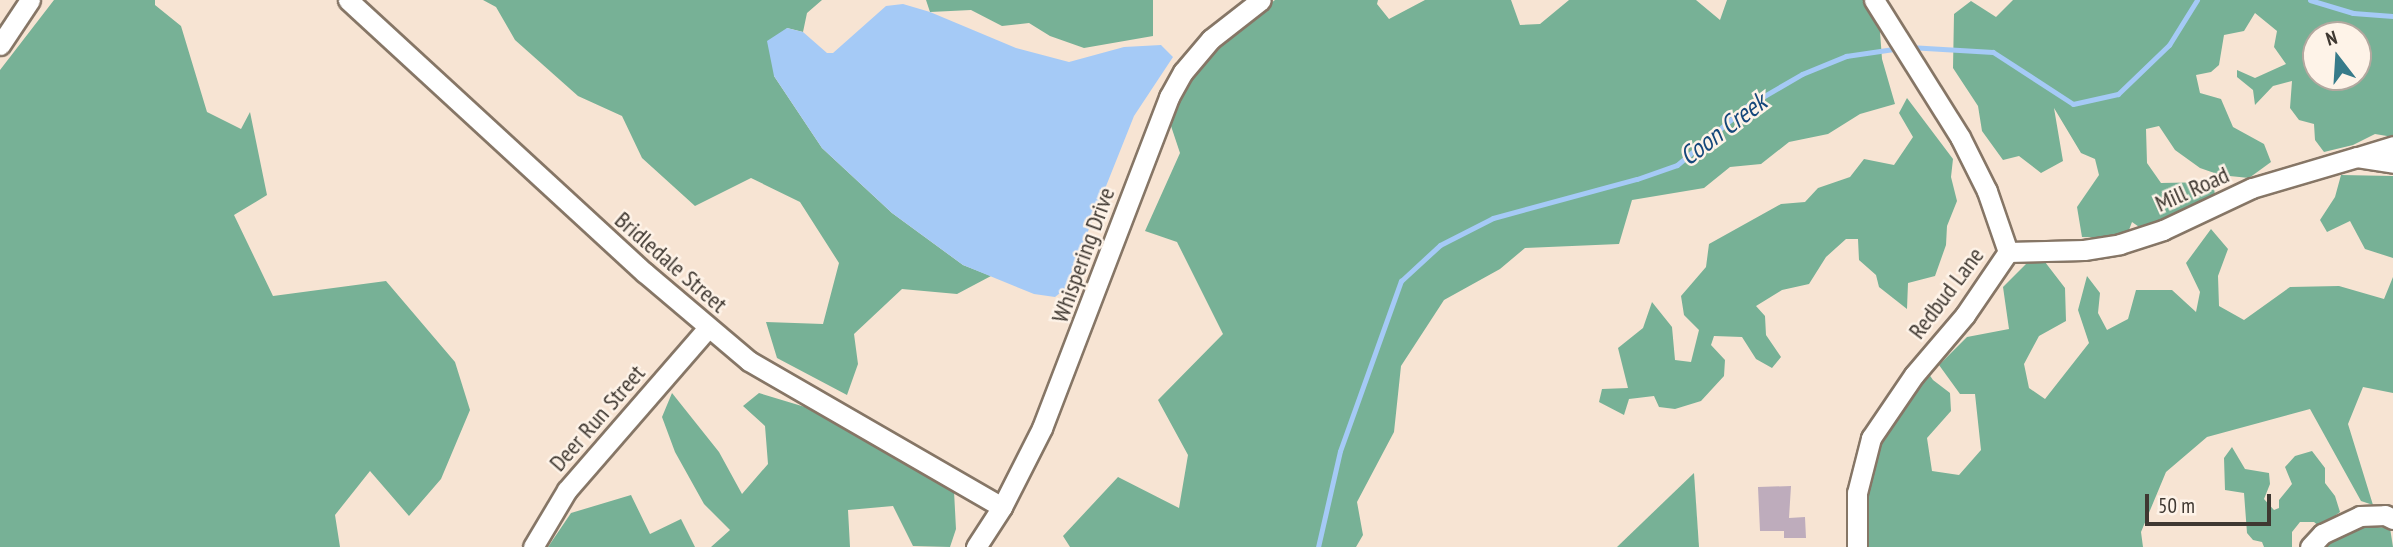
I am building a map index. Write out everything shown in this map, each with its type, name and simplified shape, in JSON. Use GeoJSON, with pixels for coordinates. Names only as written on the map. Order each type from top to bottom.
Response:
{"type":"FeatureCollection","features":[{"type":"Feature","properties":{"kind":"street"},"geometry":{"type":"LineString","coordinates":[[0,46],[30,0]]}},
{"type":"Feature","properties":{"kind":"street","name":"Bridledale Street"},"geometry":{"type":"LineString","coordinates":[[348,0],[505,147],[708,328],[749,361],[1002,507]]}},
{"type":"Feature","properties":{"kind":"street","name":"Whispering Drive"},"geometry":{"type":"LineString","coordinates":[[976,547],[1032,452],[1074,351],[1148,144],[1169,97],[1183,72],[1211,39],[1261,0]]}},
{"type":"Feature","properties":{"kind":"street","name":"Redbud Lane"},"geometry":{"type":"LineString","coordinates":[[1857,547],[1857,493],[1871,438],[1914,375],[1965,315],[2008,252],[1978,172],[1874,0]]}},
{"type":"Feature","properties":{"kind":"street"},"geometry":{"type":"LineString","coordinates":[[2357,157],[2393,146]]}},
{"type":"Feature","properties":{"kind":"street","name":"Mill Road"},"geometry":{"type":"LineString","coordinates":[[2008,252],[2084,250],[2120,244],[2163,230],[2252,188],[2357,157],[2393,163]]}},
{"type":"Feature","properties":{"kind":"street","name":"Deer Run Street"},"geometry":{"type":"LineString","coordinates":[[533,547],[567,490],[708,328]]}},
{"type":"Feature","properties":{"kind":"street"},"geometry":{"type":"LineString","coordinates":[[2310,547],[2322,534],[2360,516],[2385,515],[2393,519]]}},
{"type":"Feature","properties":{"kind":"green space"},"geometry":{"type":"Polygon","coordinates":[[[54,0],[155,0],[155,5],[181,26],[207,112],[241,129],[250,112],[267,195],[234,215],[273,296],[386,281],[455,362],[470,410],[441,479],[409,516],[370,471],[335,515],[340,547],[0,547],[0,70],[54,0]]]}},
{"type":"Feature","properties":{"kind":"green space"},"geometry":{"type":"Polygon","coordinates":[[[483,0],[822,0],[807,13],[803,32],[787,28],[774,76],[822,148],[892,213],[963,265],[991,276],[957,294],[902,289],[854,334],[858,364],[847,395],[777,358],[766,322],[823,324],[839,263],[800,202],[751,178],[695,206],[642,158],[622,116],[578,96],[515,40],[496,7],[483,0]]]}},
{"type":"Feature","properties":{"kind":"green space"},"geometry":{"type":"Polygon","coordinates":[[[926,0],[1153,0],[1153,36],[1084,48],[1050,36],[1029,23],[1002,26],[971,10],[930,12],[926,0]]]}},
{"type":"Feature","properties":{"kind":"green space"},"geometry":{"type":"Polygon","coordinates":[[[1275,0],[1378,0],[1377,4],[1389,19],[1425,0],[1511,0],[1520,25],[1540,24],[1569,0],[1696,0],[1720,20],[1727,0],[1866,0],[1879,18],[1882,59],[1895,104],[1860,114],[1828,134],[1789,142],[1761,164],[1730,167],[1704,188],[1632,200],[1619,244],[1525,248],[1500,269],[1444,300],[1401,366],[1394,432],[1357,502],[1363,535],[1356,547],[1070,547],[1063,536],[1118,477],[1179,508],[1188,455],[1158,400],[1223,334],[1177,242],[1145,231],[1180,153],[1168,117],[1195,68],[1224,39],[1275,0]]]}},
{"type":"Feature","properties":{"kind":"green space"},"geometry":{"type":"Polygon","coordinates":[[[2013,0],[2393,0],[2393,137],[2375,134],[2353,145],[2324,152],[2315,140],[2314,124],[2299,120],[2290,108],[2292,81],[2273,86],[2255,105],[2253,90],[2237,77],[2237,70],[2255,78],[2286,64],[2274,47],[2277,31],[2255,13],[2244,31],[2224,35],[2219,65],[2211,72],[2196,75],[2200,93],[2221,99],[2233,127],[2264,144],[2271,162],[2249,178],[2220,175],[2200,168],[2175,150],[2159,126],[2146,129],[2147,163],[2161,183],[2213,182],[2215,195],[2191,212],[2173,214],[2170,219],[2145,231],[2132,222],[2126,238],[2082,237],[2077,207],[2099,175],[2095,159],[2081,153],[2054,108],[2063,161],[2041,173],[2019,156],[2003,160],[1982,131],[1978,106],[1953,68],[1954,14],[1971,1],[1996,17],[2013,0]]]}},
{"type":"Feature","properties":{"kind":"green space"},"geometry":{"type":"Polygon","coordinates":[[[1907,98],[1953,159],[1951,177],[1957,201],[1947,226],[1946,245],[1935,276],[1908,283],[1907,309],[1879,287],[1876,275],[1859,260],[1858,239],[1846,239],[1826,257],[1809,284],[1782,290],[1756,306],[1765,316],[1766,335],[1781,357],[1772,368],[1756,359],[1742,337],[1714,336],[1711,345],[1725,360],[1724,376],[1701,401],[1675,409],[1659,407],[1654,396],[1629,399],[1624,415],[1599,402],[1602,389],[1628,388],[1618,348],[1643,328],[1652,302],[1672,327],[1675,360],[1691,362],[1699,330],[1684,315],[1681,296],[1706,267],[1709,244],[1781,204],[1805,202],[1818,188],[1850,177],[1864,159],[1894,165],[1913,137],[1899,113],[1907,98]]]}},
{"type":"Feature","properties":{"kind":"green space"},"geometry":{"type":"Polygon","coordinates":[[[2341,175],[2393,176],[2393,258],[2365,249],[2350,221],[2327,232],[2320,220],[2335,197],[2341,175]]]}},
{"type":"Feature","properties":{"kind":"green space"},"geometry":{"type":"Polygon","coordinates":[[[2211,229],[2228,249],[2218,276],[2219,306],[2244,320],[2290,287],[2339,286],[2384,299],[2393,277],[2393,393],[2363,387],[2348,424],[2373,505],[2361,501],[2310,409],[2207,437],[2166,472],[2141,532],[2143,547],[1863,547],[1862,506],[1872,454],[1887,424],[1926,370],[1933,380],[1950,393],[1951,411],[1927,438],[1932,471],[1959,475],[1981,450],[1975,394],[1960,394],[1939,365],[1967,337],[2009,329],[2003,287],[2027,263],[2045,262],[2065,288],[2066,321],[2039,336],[2024,364],[2029,388],[2045,399],[2089,343],[2078,310],[2087,276],[2100,293],[2098,313],[2107,330],[2128,319],[2136,290],[2172,290],[2196,312],[2200,292],[2186,263],[2211,229]]]}},
{"type":"Feature","properties":{"kind":"green space"},"geometry":{"type":"Polygon","coordinates":[[[672,393],[719,452],[742,494],[768,464],[765,426],[743,406],[759,393],[805,407],[954,491],[956,529],[950,547],[913,546],[893,506],[848,510],[850,547],[711,547],[730,530],[704,504],[675,452],[662,417],[672,393]]]}},
{"type":"Feature","properties":{"kind":"green space"},"geometry":{"type":"Polygon","coordinates":[[[2232,447],[2245,469],[2269,473],[2270,484],[2264,499],[2274,510],[2279,508],[2279,500],[2292,484],[2285,467],[2295,456],[2312,451],[2325,468],[2325,483],[2335,496],[2340,512],[2320,527],[2314,522],[2300,522],[2292,532],[2292,547],[2264,547],[2262,542],[2253,540],[2247,533],[2244,493],[2225,490],[2224,458],[2232,447]]]}},
{"type":"Feature","properties":{"kind":"green space"},"geometry":{"type":"Polygon","coordinates":[[[1694,473],[1699,547],[1617,547],[1694,473]]]}},
{"type":"Feature","properties":{"kind":"green space"},"geometry":{"type":"Polygon","coordinates":[[[631,495],[650,534],[681,519],[695,547],[548,547],[571,513],[631,495]]]}},
{"type":"Feature","properties":{"kind":"green space"},"geometry":{"type":"Polygon","coordinates":[[[2347,525],[2390,528],[2393,547],[2319,547],[2347,525]]]}},
{"type":"Feature","properties":{"kind":"water"},"geometry":{"type":"Polygon","coordinates":[[[903,4],[930,12],[1016,48],[1069,62],[1124,47],[1161,45],[1173,57],[1134,116],[1065,289],[1055,297],[1034,294],[963,265],[892,213],[822,148],[774,76],[767,41],[787,28],[803,32],[827,53],[833,53],[886,6],[903,4]]]}},
{"type":"Feature","properties":{"kind":"building"},"geometry":{"type":"Polygon","coordinates":[[[1791,486],[1789,518],[1805,517],[1806,538],[1784,538],[1784,531],[1760,531],[1758,487],[1791,486]]]}},
{"type":"Feature","properties":{"kind":"waterway","name":"Coon Creek"},"geometry":{"type":"LineString","coordinates":[[1909,47],[1993,52],[2073,104],[2118,94],[2169,45],[2197,0]]}},
{"type":"Feature","properties":{"kind":"waterway","name":"Coon Creek"},"geometry":{"type":"LineString","coordinates":[[2310,0],[2353,13],[2393,16]]}},
{"type":"Feature","properties":{"kind":"waterway","name":"Coon Creek"},"geometry":{"type":"LineString","coordinates":[[1318,547],[1340,451],[1401,281],[1440,245],[1493,218],[1637,179],[1677,165],[1747,106],[1802,74],[1846,56],[1900,48]]}}]}
